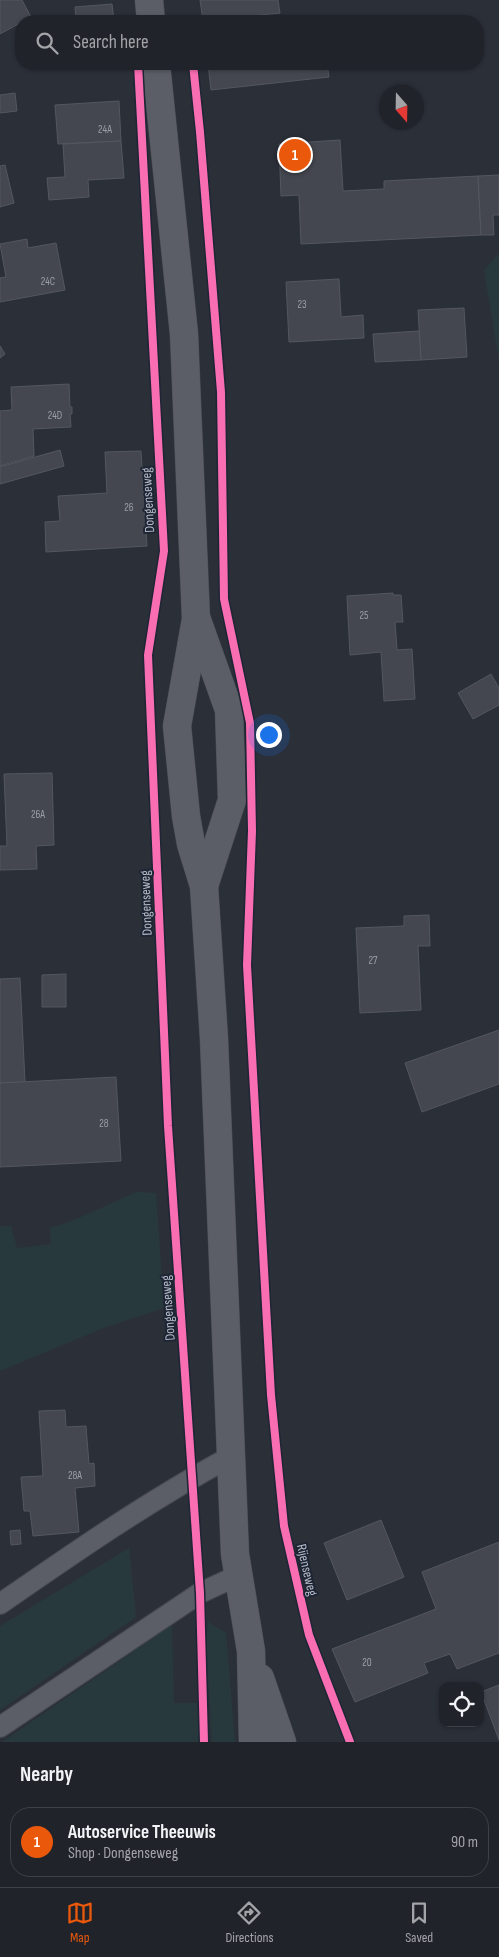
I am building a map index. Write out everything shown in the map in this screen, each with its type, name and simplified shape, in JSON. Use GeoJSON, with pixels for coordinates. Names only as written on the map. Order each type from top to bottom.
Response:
{"type":"FeatureCollection","features":[{"type":"Feature","properties":{"kind":"street"},"geometry":{"type":"LineString","coordinates":[[149,0],[151,15]]}},
{"type":"Feature","properties":{"kind":"street"},"geometry":{"type":"LineString","coordinates":[[157,70],[184,334],[196,619],[177,726],[186,816],[191,844],[204,886],[214,1040],[235,1554],[251,1651],[253,1742]]}},
{"type":"Feature","properties":{"kind":"street"},"geometry":{"type":"LineString","coordinates":[[196,619],[229,710],[232,800],[204,886]]}},
{"type":"Feature","properties":{"kind":"street"},"geometry":{"type":"LineString","coordinates":[[251,1651],[282,1742]]}},
{"type":"Feature","properties":{"kind":"lane"},"geometry":{"type":"LineString","coordinates":[[0,1604],[62,1561],[192,1477],[230,1457]]}},
{"type":"Feature","properties":{"kind":"lane"},"geometry":{"type":"LineString","coordinates":[[0,1727],[200,1593],[239,1575]]}},
{"type":"Feature","properties":{"kind":"shaded area"},"geometry":{"type":"Polygon","coordinates":[[[499,253],[499,361],[484,271],[499,253]]]}},
{"type":"Feature","properties":{"kind":"shaded area"},"geometry":{"type":"Polygon","coordinates":[[[136,1192],[156,1193],[164,1308],[106,1327],[0,1371],[0,1226],[11,1226],[17,1248],[51,1244],[50,1228],[72,1221],[136,1192]]]}},
{"type":"Feature","properties":{"kind":"shaded area"},"geometry":{"type":"Polygon","coordinates":[[[129,1548],[136,1617],[0,1710],[0,1626],[129,1548]]]}},
{"type":"Feature","properties":{"kind":"shaded area"},"geometry":{"type":"Polygon","coordinates":[[[208,1622],[226,1633],[235,1742],[212,1742],[206,1643],[208,1622]]]}},
{"type":"Feature","properties":{"kind":"shaded area"},"geometry":{"type":"Polygon","coordinates":[[[172,1625],[174,1703],[197,1703],[201,1742],[2,1742],[172,1625]]]}},
{"type":"Feature","properties":{"kind":"building"},"geometry":{"type":"Polygon","coordinates":[[[0,0],[22,0],[30,15],[15,15],[15,26],[0,34],[0,0]]]}},
{"type":"Feature","properties":{"kind":"building"},"geometry":{"type":"Polygon","coordinates":[[[200,0],[278,0],[280,13],[261,15],[202,15],[200,0]]]}},
{"type":"Feature","properties":{"kind":"building"},"geometry":{"type":"Polygon","coordinates":[[[112,4],[113,15],[76,15],[75,7],[112,4]]]}},
{"type":"Feature","properties":{"kind":"building"},"geometry":{"type":"Polygon","coordinates":[[[209,70],[328,70],[329,77],[211,90],[209,70]]]}},
{"type":"Feature","properties":{"kind":"building"},"geometry":{"type":"Polygon","coordinates":[[[15,93],[17,111],[0,113],[0,95],[15,93]]]}},
{"type":"Feature","properties":{"kind":"building"},"geometry":{"type":"Polygon","coordinates":[[[119,101],[121,141],[58,144],[55,105],[119,101]]]}},
{"type":"Feature","properties":{"kind":"building"},"geometry":{"type":"Polygon","coordinates":[[[340,140],[343,191],[384,189],[384,181],[478,176],[481,235],[301,244],[299,195],[281,196],[279,144],[340,140]]]}},
{"type":"Feature","properties":{"kind":"building"},"geometry":{"type":"Polygon","coordinates":[[[121,141],[124,178],[88,180],[89,197],[49,200],[47,178],[65,177],[63,144],[121,141]]]}},
{"type":"Feature","properties":{"kind":"building"},"geometry":{"type":"Polygon","coordinates":[[[5,165],[14,203],[0,207],[0,166],[5,165]]]}},
{"type":"Feature","properties":{"kind":"building"},"geometry":{"type":"Polygon","coordinates":[[[499,175],[499,215],[493,215],[494,235],[481,235],[478,176],[499,175]]]}},
{"type":"Feature","properties":{"kind":"building"},"geometry":{"type":"Polygon","coordinates":[[[27,239],[28,248],[56,243],[65,290],[0,302],[0,278],[6,277],[0,244],[27,239]]]}},
{"type":"Feature","properties":{"kind":"building"},"geometry":{"type":"Polygon","coordinates":[[[339,279],[341,317],[363,315],[364,338],[289,342],[286,282],[339,279]]]}},
{"type":"Feature","properties":{"kind":"building"},"geometry":{"type":"Polygon","coordinates":[[[464,308],[467,357],[421,360],[418,310],[464,308]]]}},
{"type":"Feature","properties":{"kind":"building"},"geometry":{"type":"Polygon","coordinates":[[[419,331],[421,360],[375,362],[373,334],[419,331]]]}},
{"type":"Feature","properties":{"kind":"building"},"geometry":{"type":"Polygon","coordinates":[[[0,346],[5,354],[0,358],[0,346]]]}},
{"type":"Feature","properties":{"kind":"building"},"geometry":{"type":"Polygon","coordinates":[[[69,384],[70,407],[72,407],[72,414],[70,414],[71,427],[33,429],[34,456],[0,466],[0,411],[12,410],[11,387],[69,384]]]}},
{"type":"Feature","properties":{"kind":"building"},"geometry":{"type":"Polygon","coordinates":[[[60,450],[64,466],[0,484],[0,467],[60,450]]]}},
{"type":"Feature","properties":{"kind":"building"},"geometry":{"type":"Polygon","coordinates":[[[141,451],[147,546],[46,552],[45,522],[60,521],[58,496],[107,493],[105,452],[141,451]]]}},
{"type":"Feature","properties":{"kind":"building"},"geometry":{"type":"Polygon","coordinates":[[[393,593],[393,595],[401,595],[403,622],[395,622],[397,650],[412,649],[415,699],[384,701],[381,652],[350,655],[347,596],[393,593]]]}},
{"type":"Feature","properties":{"kind":"building"},"geometry":{"type":"Polygon","coordinates":[[[491,674],[499,688],[499,705],[473,719],[458,693],[491,674]]]}},
{"type":"Feature","properties":{"kind":"building"},"geometry":{"type":"Polygon","coordinates":[[[52,773],[54,845],[36,846],[37,869],[0,870],[0,846],[7,846],[4,774],[52,773]]]}},
{"type":"Feature","properties":{"kind":"building"},"geometry":{"type":"Polygon","coordinates":[[[429,915],[430,946],[418,946],[421,1010],[360,1013],[356,928],[404,926],[404,916],[429,915]]]}},
{"type":"Feature","properties":{"kind":"building"},"geometry":{"type":"Polygon","coordinates":[[[66,974],[66,1007],[42,1007],[42,975],[66,974]]]}},
{"type":"Feature","properties":{"kind":"building"},"geometry":{"type":"Polygon","coordinates":[[[20,978],[25,1082],[0,1083],[0,979],[20,978]]]}},
{"type":"Feature","properties":{"kind":"building"},"geometry":{"type":"Polygon","coordinates":[[[499,1030],[499,1084],[422,1112],[405,1063],[499,1030]]]}},
{"type":"Feature","properties":{"kind":"building"},"geometry":{"type":"Polygon","coordinates":[[[116,1077],[121,1161],[0,1167],[0,1083],[116,1077]]]}},
{"type":"Feature","properties":{"kind":"building"},"geometry":{"type":"Polygon","coordinates":[[[65,1410],[66,1427],[86,1426],[89,1464],[94,1463],[95,1486],[75,1488],[79,1532],[33,1536],[30,1511],[24,1511],[21,1477],[43,1476],[39,1411],[65,1410]]]}},
{"type":"Feature","properties":{"kind":"building"},"geometry":{"type":"Polygon","coordinates":[[[381,1520],[404,1577],[347,1600],[324,1543],[381,1520]]]}},
{"type":"Feature","properties":{"kind":"building"},"geometry":{"type":"Polygon","coordinates":[[[20,1530],[21,1544],[11,1545],[10,1531],[20,1530]]]}},
{"type":"Feature","properties":{"kind":"building"},"geometry":{"type":"Polygon","coordinates":[[[499,1542],[499,1653],[457,1669],[450,1654],[424,1663],[428,1673],[355,1702],[332,1649],[436,1609],[422,1572],[499,1542]]]}},
{"type":"Feature","properties":{"kind":"building"},"geometry":{"type":"Polygon","coordinates":[[[499,1685],[499,1740],[484,1700],[484,1691],[499,1685]]]}},
{"type":"Feature","properties":{"kind":"cycle path","name":"Dongenseweg"},"geometry":{"type":"LineString","coordinates":[[138,70],[164,551],[148,655],[168,1126],[200,1593],[204,1742]]}},
{"type":"Feature","properties":{"kind":"cycle path","name":"Rijenseweg"},"geometry":{"type":"LineString","coordinates":[[194,70],[221,392],[224,599],[250,723],[252,831],[247,965],[271,1395],[284,1526],[309,1635],[350,1742]]}},
{"type":"Feature","properties":{"kind":"place","name":"Autoservice Theeuwis"},"geometry":{"type":"Point","coordinates":[295,155]}}]}
